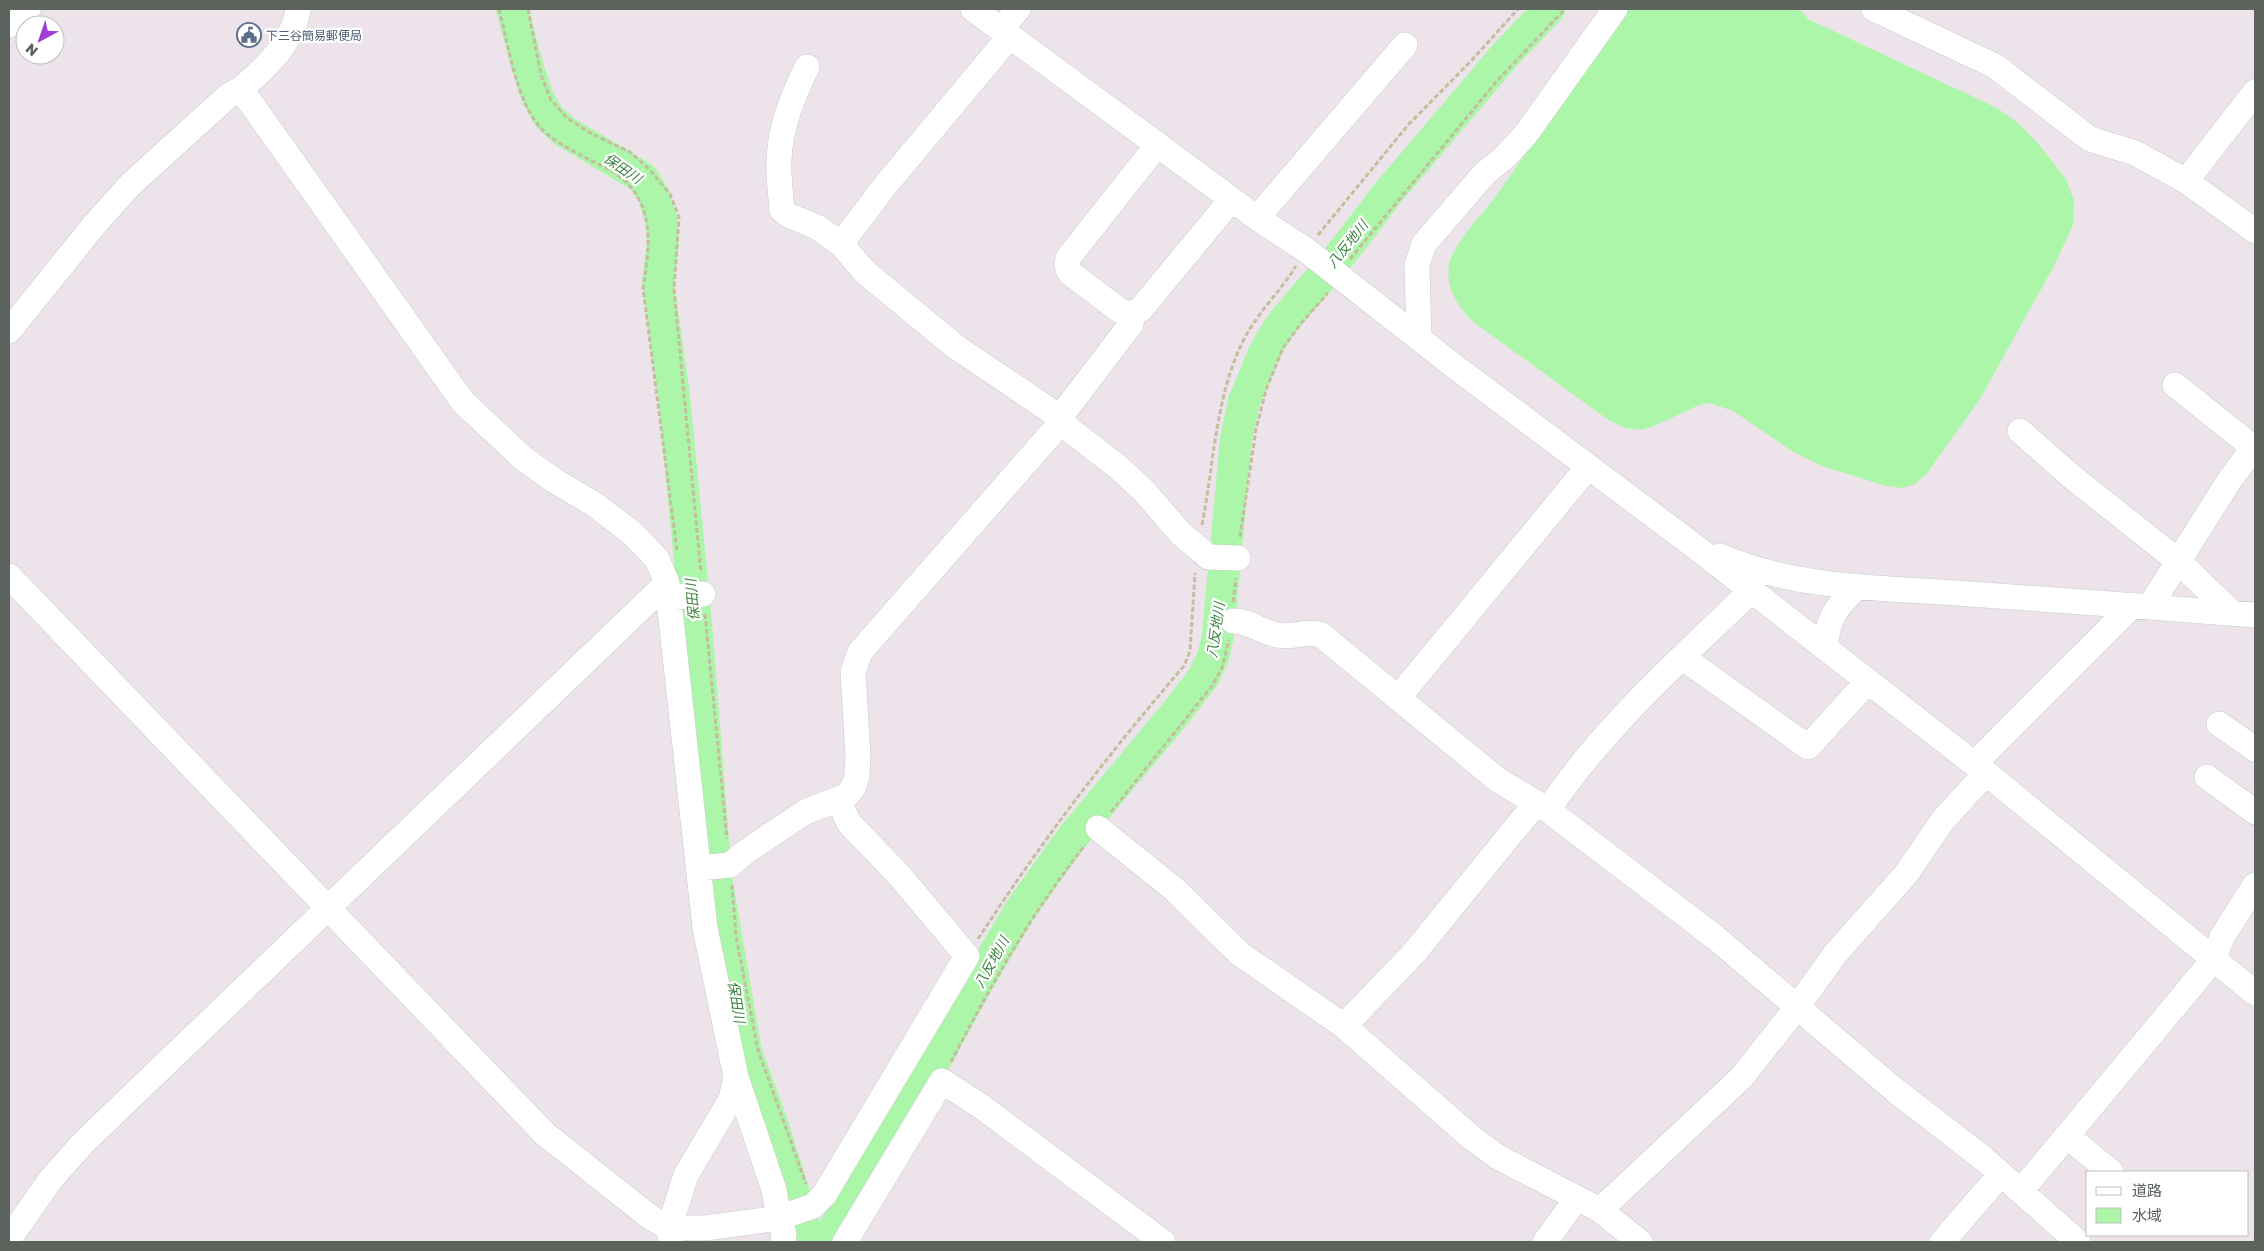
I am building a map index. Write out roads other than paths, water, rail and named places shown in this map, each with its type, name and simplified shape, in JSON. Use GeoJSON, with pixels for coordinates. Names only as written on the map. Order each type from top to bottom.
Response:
{"type":"FeatureCollection","features":[{"type":"Feature","properties":{"kind":"street"},"geometry":{"type":"LineString","coordinates":[[9,25],[28,9]]}},
{"type":"Feature","properties":{"kind":"street"},"geometry":{"type":"LineString","coordinates":[[9,331],[95,224],[131,184],[228,96],[240,89],[264,69],[288,37],[295,24],[298,9]]}},
{"type":"Feature","properties":{"kind":"street"},"geometry":{"type":"LineString","coordinates":[[973,9],[1158,144],[1231,200],[1310,254],[1419,339],[1752,590],[1980,768],[2255,993]]}},
{"type":"Feature","properties":{"kind":"street"},"geometry":{"type":"LineString","coordinates":[[840,244],[1005,33],[1018,9]]}},
{"type":"Feature","properties":{"kind":"street"},"geometry":{"type":"LineString","coordinates":[[1419,339],[1417,265],[1424,244],[1485,173],[1505,157],[1526,134],[1615,9]]}},
{"type":"Feature","properties":{"kind":"street"},"geometry":{"type":"LineString","coordinates":[[1874,9],[1995,66],[2090,139],[2135,152],[2186,181],[2255,231]]}},
{"type":"Feature","properties":{"kind":"street"},"geometry":{"type":"LineString","coordinates":[[1257,218],[1405,45]]}},
{"type":"Feature","properties":{"kind":"street"},"geometry":{"type":"LineString","coordinates":[[807,67],[792,98],[783,128],[779,159],[782,210],[788,215],[817,228],[840,244],[866,272],[956,347],[1052,411],[1060,420],[1125,473],[1144,491],[1181,534],[1220,555]]}},
{"type":"Feature","properties":{"kind":"street"},"geometry":{"type":"LineString","coordinates":[[240,89],[463,402],[524,459],[555,481],[594,504],[632,533],[657,559],[685,593],[709,867],[705,928],[736,1077],[774,1190],[781,1230]]}},
{"type":"Feature","properties":{"kind":"street"},"geometry":{"type":"LineString","coordinates":[[2186,181],[2255,92]]}},
{"type":"Feature","properties":{"kind":"street"},"geometry":{"type":"LineString","coordinates":[[1158,144],[1068,258],[1067,268],[1070,273],[1119,310],[1133,314],[1140,310],[1231,200]]}},
{"type":"Feature","properties":{"kind":"street"},"geometry":{"type":"LineString","coordinates":[[709,867],[730,865],[744,853],[805,812],[846,796],[853,788],[857,776],[858,756],[853,672],[860,652],[1057,427],[1060,420],[1132,324],[1133,314]]}},
{"type":"Feature","properties":{"kind":"street"},"geometry":{"type":"LineString","coordinates":[[1600,1210],[1728,1091],[1797,1007],[1836,953],[1901,881],[1980,768],[2142,605],[2178,561],[2229,481],[2254,447],[2175,385]]}},
{"type":"Feature","properties":{"kind":"street"},"geometry":{"type":"LineString","coordinates":[[2020,431],[2071,476],[2249,615]]}},
{"type":"Feature","properties":{"kind":"street"},"geometry":{"type":"LineString","coordinates":[[1398,698],[1588,467]]}},
{"type":"Feature","properties":{"kind":"street"},"geometry":{"type":"LineString","coordinates":[[1693,545],[1750,568],[1787,577],[1858,586],[2142,605],[2249,615]]}},
{"type":"Feature","properties":{"kind":"street"},"geometry":{"type":"LineString","coordinates":[[9,576],[327,910],[545,1134],[660,1224],[670,1235]]}},
{"type":"Feature","properties":{"kind":"street"},"geometry":{"type":"LineString","coordinates":[[1825,648],[1831,617],[1840,603],[1858,586]]}},
{"type":"Feature","properties":{"kind":"street"},"geometry":{"type":"LineString","coordinates":[[1344,1026],[1414,953],[1632,706],[1752,590]]}},
{"type":"Feature","properties":{"kind":"street"},"geometry":{"type":"LineString","coordinates":[[9,1239],[51,1179],[84,1142],[327,910],[685,593]]}},
{"type":"Feature","properties":{"kind":"street"},"geometry":{"type":"LineString","coordinates":[[1233,621],[1250,623],[1276,635],[1286,636],[1308,632],[1320,634],[1498,780],[1542,806],[1716,938],[1896,1090],[2001,1174],[2078,1242]]}},
{"type":"Feature","properties":{"kind":"street"},"geometry":{"type":"LineString","coordinates":[[1682,657],[1808,747],[1868,681]]}},
{"type":"Feature","properties":{"kind":"street"},"geometry":{"type":"LineString","coordinates":[[2230,726],[2255,749]]}},
{"type":"Feature","properties":{"kind":"street"},"geometry":{"type":"LineString","coordinates":[[2207,777],[2255,812]]}},
{"type":"Feature","properties":{"kind":"street"},"geometry":{"type":"LineString","coordinates":[[670,1235],[705,1228],[781,1230],[814,1206],[824,1195],[967,956],[899,875],[849,823],[838,799]]}},
{"type":"Feature","properties":{"kind":"street"},"geometry":{"type":"LineString","coordinates":[[1098,828],[1174,889],[1240,954],[1344,1026],[1472,1138],[1498,1157],[1600,1210],[1640,1242]]}},
{"type":"Feature","properties":{"kind":"street"},"geometry":{"type":"LineString","coordinates":[[2021,1191],[2214,959],[2222,937],[2255,884]]}},
{"type":"Feature","properties":{"kind":"street"},"geometry":{"type":"LineString","coordinates":[[670,1235],[686,1175],[731,1099],[736,1077]]}},
{"type":"Feature","properties":{"kind":"street"},"geometry":{"type":"LineString","coordinates":[[845,1242],[942,1081],[982,1107],[1158,1241]]}},
{"type":"Feature","properties":{"kind":"street"},"geometry":{"type":"LineString","coordinates":[[2067,1136],[2110,1171]]}},
{"type":"Feature","properties":{"kind":"street"},"geometry":{"type":"LineString","coordinates":[[1942,1242],[2001,1174]]}},
{"type":"Feature","properties":{"kind":"street"},"geometry":{"type":"LineString","coordinates":[[1545,1242],[1577,1198]]}},
{"type":"Feature","properties":{"kind":"water"},"geometry":{"type":"Polygon","coordinates":[[[1628,9],[1794,9],[1802,11],[1808,19],[1997,108],[2018,123],[2036,141],[2066,179],[2074,201],[2073,225],[2055,264],[1980,399],[1927,473],[1915,484],[1902,488],[1886,486],[1822,466],[1792,451],[1733,411],[1710,403],[1699,405],[1652,427],[1639,430],[1625,428],[1607,419],[1476,324],[1458,305],[1451,288],[1448,270],[1454,252],[1496,196],[1628,9]]]}},
{"type":"Feature","properties":{"kind":"waterway","name":"保田川"},"geometry":{"type":"LineString","coordinates":[[512,9],[538,98],[549,117],[564,131],[643,178],[654,196],[662,222],[663,243],[658,282],[674,396],[695,612],[716,877],[746,1052],[772,1123],[809,1242]]}},
{"type":"Feature","properties":{"kind":"waterway","name":"八反地川"},"geometry":{"type":"LineString","coordinates":[[826,1242],[907,1112],[979,980],[1021,909],[1071,839],[1203,678],[1213,657],[1218,635],[1236,439],[1244,401],[1265,351],[1279,327],[1346,248],[1388,193],[1506,54],[1549,9]]}},
{"type":"Feature","properties":{"kind":"place","name":"下三谷簡易郵便局"},"geometry":{"type":"Point","coordinates":[249,35]}}]}
